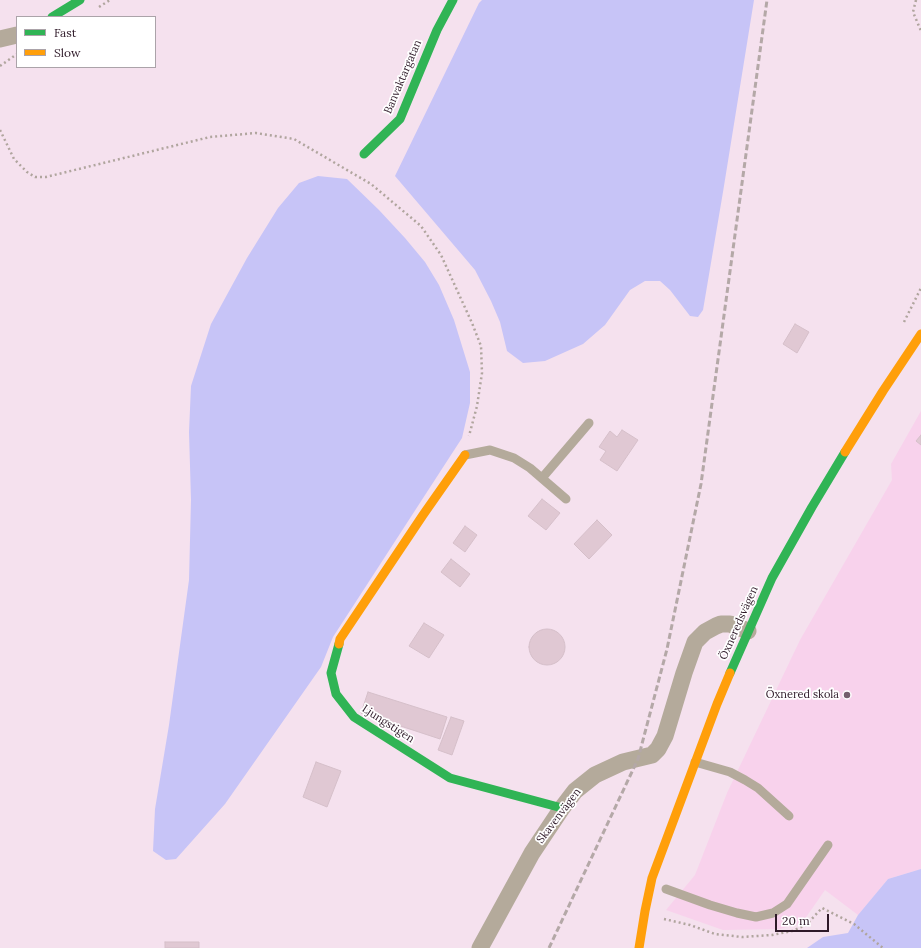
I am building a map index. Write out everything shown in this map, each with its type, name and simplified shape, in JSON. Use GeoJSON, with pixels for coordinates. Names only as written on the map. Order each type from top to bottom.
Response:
{"type":"FeatureCollection","features":[{"type":"Feature","properties":{"kind":"street"},"geometry":{"type":"LineString","coordinates":[[54,16],[80,0]]}},
{"type":"Feature","properties":{"kind":"street","name":"Banvaktargatan"},"geometry":{"type":"LineString","coordinates":[[364,154],[400,119],[436,30],[452,0]]}},
{"type":"Feature","properties":{"kind":"street"},"geometry":{"type":"LineString","coordinates":[[0,39],[16,35]]}},
{"type":"Feature","properties":{"kind":"street","name":"Öxneredsvägen"},"geometry":{"type":"LineString","coordinates":[[639,948],[644,911],[652,878],[717,704],[772,578],[812,507],[883,391],[919,341]]}},
{"type":"Feature","properties":{"kind":"street","name":"Ljungstigen"},"geometry":{"type":"LineString","coordinates":[[465,455],[340,639],[331,673],[336,694],[354,717],[450,778],[562,808]]}},
{"type":"Feature","properties":{"kind":"street","name":"Skavenvägen"},"geometry":{"type":"LineString","coordinates":[[480,948],[532,853],[575,791],[595,775],[623,762],[652,756],[658,749],[665,736],[695,642],[705,632],[721,624],[730,624],[748,631]]}},
{"type":"Feature","properties":{"kind":"lane"},"geometry":{"type":"LineString","coordinates":[[542,478],[589,423]]}},
{"type":"Feature","properties":{"kind":"lane"},"geometry":{"type":"LineString","coordinates":[[465,455],[490,450],[514,458],[530,468],[566,499]]}},
{"type":"Feature","properties":{"kind":"lane"},"geometry":{"type":"LineString","coordinates":[[695,762],[730,772],[745,780],[758,788],[789,816]]}},
{"type":"Feature","properties":{"kind":"lane"},"geometry":{"type":"LineString","coordinates":[[666,889],[737,914],[756,918],[773,913],[787,904],[828,845]]}},
{"type":"Feature","properties":{"kind":"path"},"geometry":{"type":"LineString","coordinates":[[916,0],[914,12],[921,31]]}},
{"type":"Feature","properties":{"kind":"path"},"geometry":{"type":"LineString","coordinates":[[0,66],[16,55]]}},
{"type":"Feature","properties":{"kind":"path"},"geometry":{"type":"LineString","coordinates":[[0,130],[14,159],[27,172],[35,177],[46,177],[210,137],[256,133],[294,139],[371,184],[421,226],[441,255],[481,346],[482,373],[477,406],[465,455]]}},
{"type":"Feature","properties":{"kind":"shaded area"},"geometry":{"type":"Polygon","coordinates":[[[482,0],[754,0],[703,310],[698,317],[690,316],[670,290],[660,281],[645,281],[630,290],[605,325],[583,344],[545,361],[523,363],[507,351],[500,322],[475,270],[395,176],[479,3],[482,0]]]}},
{"type":"Feature","properties":{"kind":"shaded area"},"geometry":{"type":"Polygon","coordinates":[[[318,176],[347,179],[379,210],[425,262],[439,285],[454,320],[470,372],[470,403],[462,438],[333,637],[321,667],[225,804],[176,859],[166,860],[153,851],[155,809],[169,725],[189,580],[191,500],[189,432],[191,386],[211,324],[247,258],[278,208],[299,183],[318,176]]]}},
{"type":"Feature","properties":{"kind":"shaded area","name":"Öxnered skola"},"geometry":{"type":"Polygon","coordinates":[[[921,411],[921,869],[888,879],[858,915],[825,890],[802,923],[780,929],[723,930],[666,910],[695,875],[727,793],[800,640],[892,480],[891,464],[921,411]]]}},
{"type":"Feature","properties":{"kind":"shaded area"},"geometry":{"type":"Polygon","coordinates":[[[921,869],[921,948],[807,948],[823,937],[848,933],[858,915],[888,879],[921,869]]]}},
{"type":"Feature","properties":{"kind":"building"},"geometry":{"type":"Polygon","coordinates":[[[795,324],[809,332],[797,353],[783,344],[795,324]]]}},
{"type":"Feature","properties":{"kind":"building"},"geometry":{"type":"Polygon","coordinates":[[[622,430],[638,440],[617,471],[600,460],[606,451],[599,447],[610,431],[617,437],[622,430]]]}},
{"type":"Feature","properties":{"kind":"building"},"geometry":{"type":"Polygon","coordinates":[[[921,435],[921,445],[916,441],[921,435]]]}},
{"type":"Feature","properties":{"kind":"building"},"geometry":{"type":"Polygon","coordinates":[[[542,499],[560,513],[546,530],[528,516],[542,499]]]}},
{"type":"Feature","properties":{"kind":"building"},"geometry":{"type":"Polygon","coordinates":[[[597,520],[612,535],[589,559],[574,544],[597,520]]]}},
{"type":"Feature","properties":{"kind":"building"},"geometry":{"type":"Polygon","coordinates":[[[465,526],[477,535],[465,552],[453,543],[465,526]]]}},
{"type":"Feature","properties":{"kind":"building"},"geometry":{"type":"Polygon","coordinates":[[[451,559],[470,574],[460,587],[441,572],[451,559]]]}},
{"type":"Feature","properties":{"kind":"building"},"geometry":{"type":"Polygon","coordinates":[[[424,623],[444,635],[429,658],[409,646],[424,623]]]}},
{"type":"Feature","properties":{"kind":"building"},"geometry":{"type":"Polygon","coordinates":[[[551,629],[560,634],[564,640],[564,654],[560,660],[551,665],[543,665],[534,660],[530,654],[529,643],[534,634],[540,630],[551,629]]]}},
{"type":"Feature","properties":{"kind":"building"},"geometry":{"type":"Polygon","coordinates":[[[368,692],[447,717],[440,739],[361,713],[368,692]]]}},
{"type":"Feature","properties":{"kind":"building"},"geometry":{"type":"Polygon","coordinates":[[[451,717],[464,721],[452,755],[438,750],[451,717]]]}},
{"type":"Feature","properties":{"kind":"building"},"geometry":{"type":"Polygon","coordinates":[[[316,762],[341,771],[327,807],[303,797],[316,762]]]}},
{"type":"Feature","properties":{"kind":"building"},"geometry":{"type":"Polygon","coordinates":[[[165,942],[199,942],[199,948],[165,948],[165,942]]]}},
{"type":"Feature","properties":{"kind":"railway"},"geometry":{"type":"LineString","coordinates":[[549,948],[638,759],[667,649],[701,484],[767,0]]}},
{"type":"Feature","properties":{"kind":"traffic: fast"},"geometry":{"type":"LineString","coordinates":[[54,16],[80,0]]}},
{"type":"Feature","properties":{"kind":"traffic: fast"},"geometry":{"type":"LineString","coordinates":[[364,154],[400,119],[437,30],[453,0]]}},
{"type":"Feature","properties":{"kind":"traffic: fast"},"geometry":{"type":"LineString","coordinates":[[730,673],[772,578],[845,452]]}},
{"type":"Feature","properties":{"kind":"traffic: fast"},"geometry":{"type":"LineString","coordinates":[[339,644],[331,673],[336,694],[354,717],[450,778],[562,808]]}},
{"type":"Feature","properties":{"kind":"traffic: slow"},"geometry":{"type":"LineString","coordinates":[[845,452],[921,334]]}},
{"type":"Feature","properties":{"kind":"traffic: slow"},"geometry":{"type":"LineString","coordinates":[[339,644],[340,639],[465,455]]}},
{"type":"Feature","properties":{"kind":"traffic: slow"},"geometry":{"type":"LineString","coordinates":[[639,948],[652,878],[730,673]]}},
{"type":"Feature","properties":{"kind":"place","name":"Öxnered skola"},"geometry":{"type":"Point","coordinates":[847,695]}}]}
